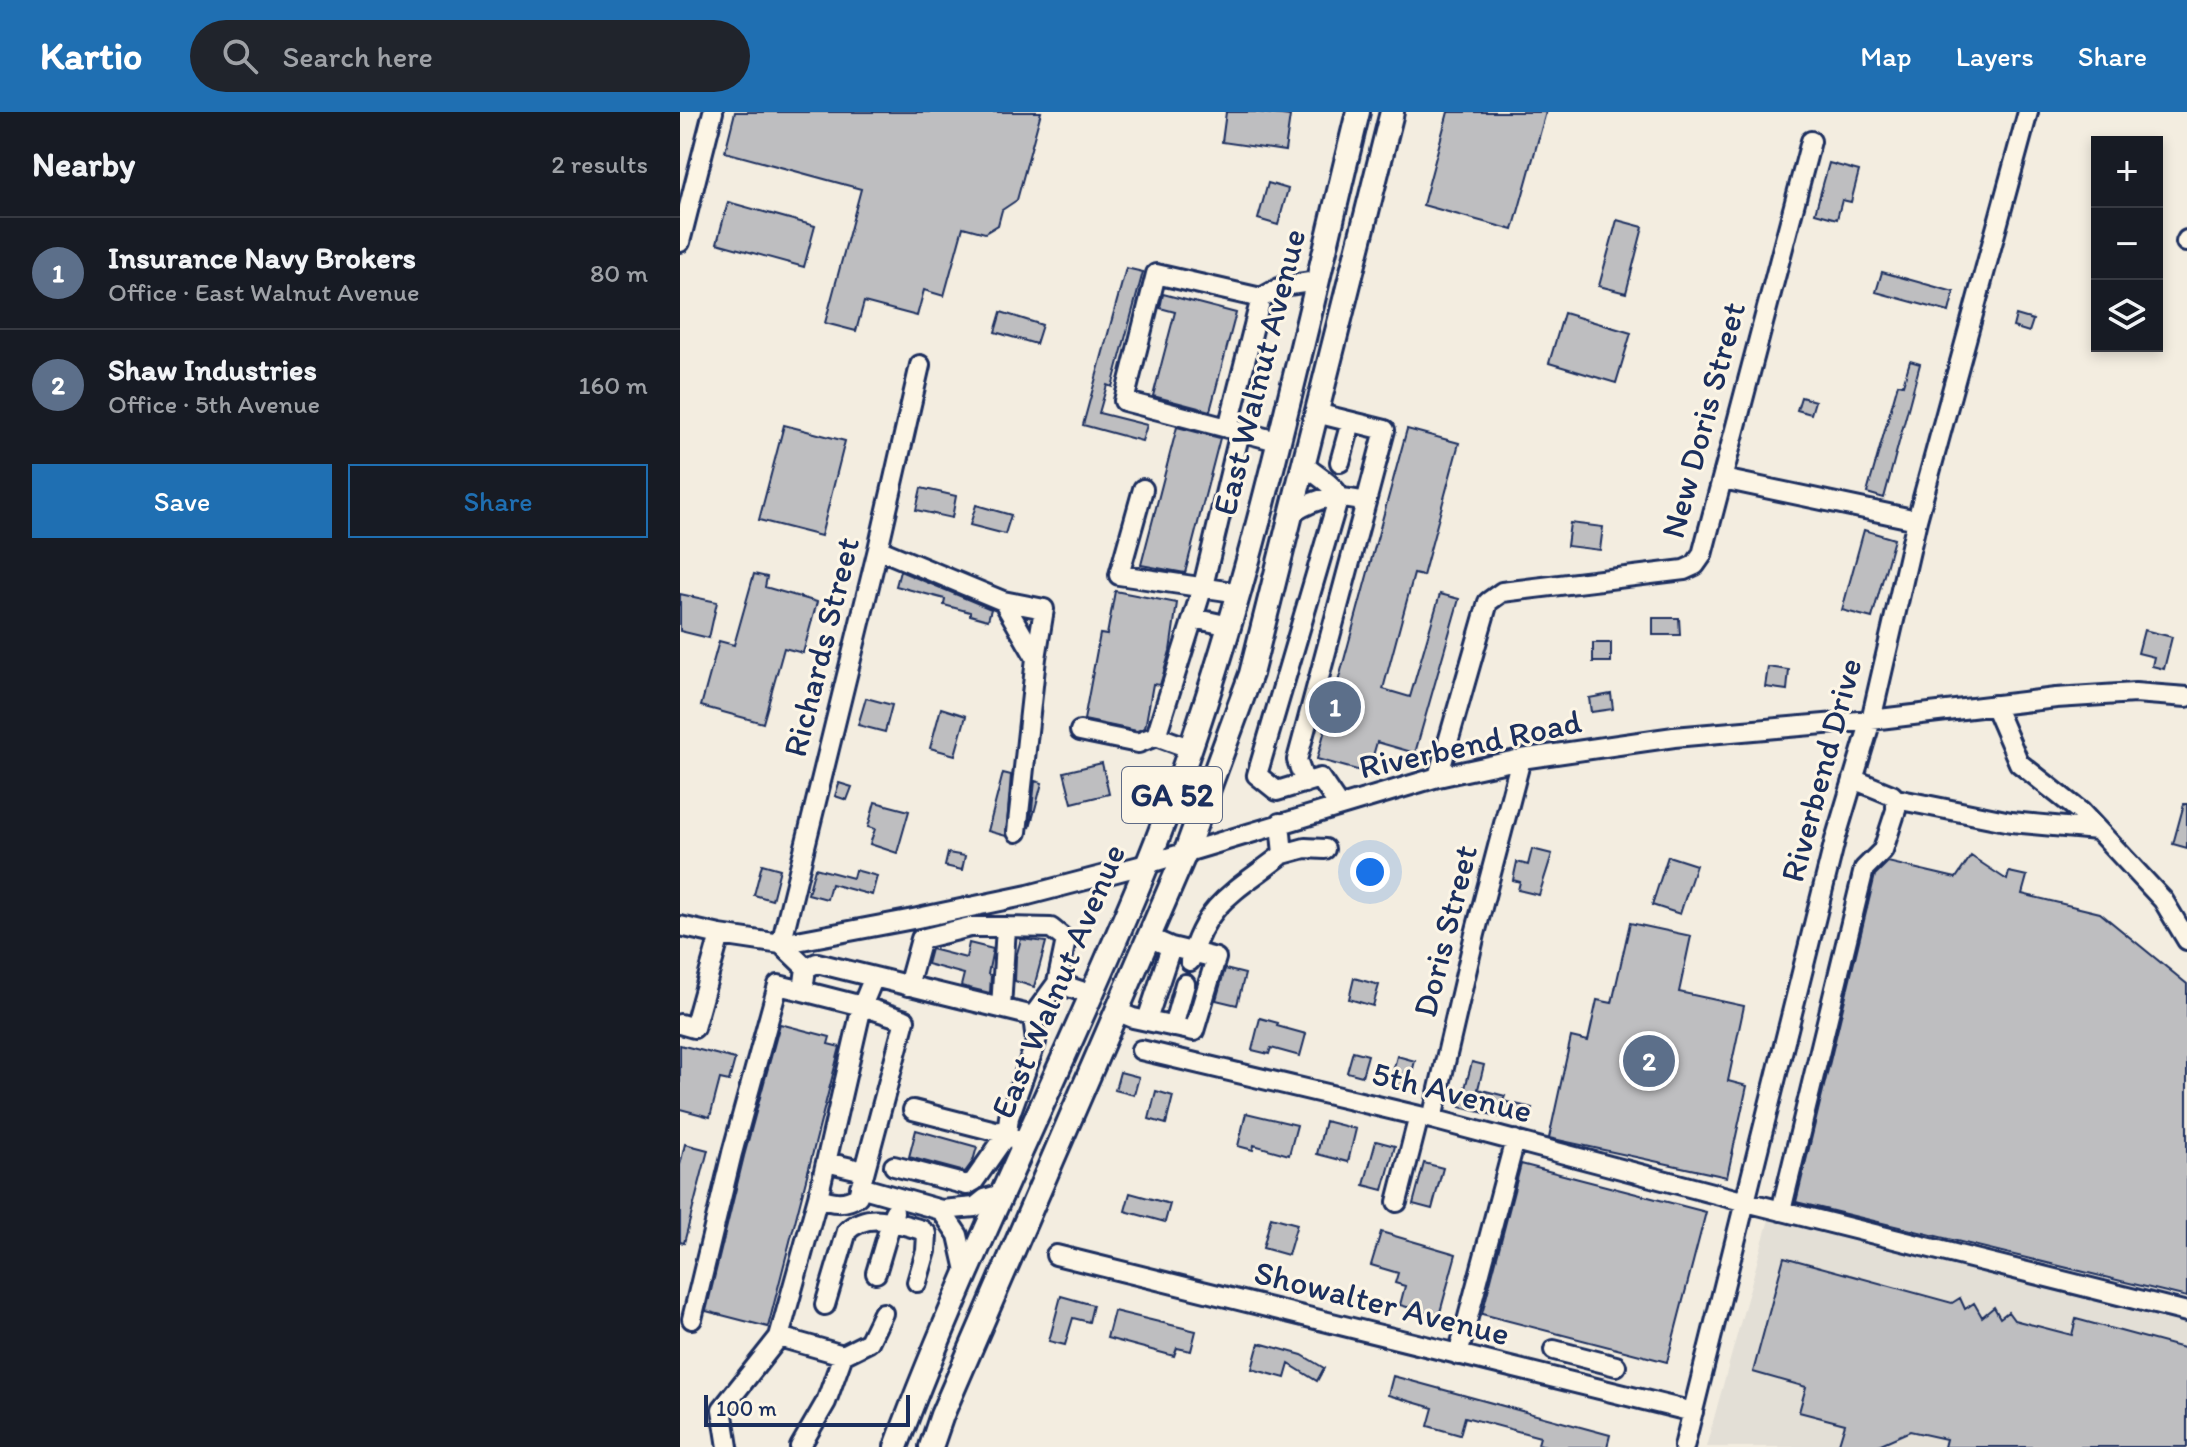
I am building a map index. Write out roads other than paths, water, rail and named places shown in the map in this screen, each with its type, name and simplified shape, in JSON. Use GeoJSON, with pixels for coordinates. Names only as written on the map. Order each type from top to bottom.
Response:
{"type":"FeatureCollection","features":[{"type":"Feature","properties":{"kind":"main road","name":"East Walnut Avenue"},"geometry":{"type":"LineString","coordinates":[[896,1447],[1002,1194],[1015,1139],[1090,994],[1147,864],[1189,748],[1240,593],[1358,112]]}},
{"type":"Feature","properties":{"kind":"main road","name":"East Walnut Avenue"},"geometry":{"type":"LineString","coordinates":[[931,1447],[942,1415],[1186,851],[1251,674],[1392,112]]}},
{"type":"Feature","properties":{"kind":"street"},"geometry":{"type":"LineString","coordinates":[[680,242],[713,112]]}},
{"type":"Feature","properties":{"kind":"street","name":"Riverbend Drive"},"geometry":{"type":"LineString","coordinates":[[1684,1447],[1829,861],[1871,720],[1917,520],[2028,112]]}},
{"type":"Feature","properties":{"kind":"street","name":"New Doris Street"},"geometry":{"type":"LineString","coordinates":[[1438,777],[1488,602],[1502,592],[1684,570],[1695,565],[1702,555],[1811,141]]}},
{"type":"Feature","properties":{"kind":"street"},"geometry":{"type":"LineString","coordinates":[[1277,441],[1124,401],[1156,274],[1261,298],[1283,286],[1317,281]]}},
{"type":"Feature","properties":{"kind":"street"},"geometry":{"type":"LineString","coordinates":[[1156,736],[1203,586],[1261,298]]}},
{"type":"Feature","properties":{"kind":"street","name":"Richards Street"},"geometry":{"type":"LineString","coordinates":[[781,944],[920,365]]}},
{"type":"Feature","properties":{"kind":"street"},"geometry":{"type":"LineString","coordinates":[[1305,783],[1297,760],[1385,430],[1316,413]]}},
{"type":"Feature","properties":{"kind":"street"},"geometry":{"type":"LineString","coordinates":[[1340,462],[1351,422]]}},
{"type":"Feature","properties":{"kind":"street"},"geometry":{"type":"LineString","coordinates":[[1303,464],[1320,480],[1334,487],[1339,496],[1257,775],[1277,791],[1320,778],[1339,806]]}},
{"type":"Feature","properties":{"kind":"street"},"geometry":{"type":"LineString","coordinates":[[1723,479],[1917,520]]}},
{"type":"Feature","properties":{"kind":"street"},"geometry":{"type":"LineString","coordinates":[[1143,489],[1119,575],[1240,593]]}},
{"type":"Feature","properties":{"kind":"street"},"geometry":{"type":"LineString","coordinates":[[1292,513],[1316,499],[1339,496],[1366,502]]}},
{"type":"Feature","properties":{"kind":"street"},"geometry":{"type":"LineString","coordinates":[[878,549],[1003,601],[1044,609]]}},
{"type":"Feature","properties":{"kind":"street"},"geometry":{"type":"LineString","coordinates":[[1003,601],[1036,658]]}},
{"type":"Feature","properties":{"kind":"street"},"geometry":{"type":"LineString","coordinates":[[1018,627],[1044,609]]}},
{"type":"Feature","properties":{"kind":"street"},"geometry":{"type":"LineString","coordinates":[[1017,832],[1044,609]]}},
{"type":"Feature","properties":{"kind":"street"},"geometry":{"type":"LineString","coordinates":[[1193,618],[1230,626]]}},
{"type":"Feature","properties":{"kind":"street","name":"Riverbend Road"},"geometry":{"type":"LineString","coordinates":[[781,944],[1028,895],[1147,864],[1438,777],[1521,759],[1674,737],[1871,720],[2108,694],[2187,697]]}},
{"type":"Feature","properties":{"kind":"street"},"geometry":{"type":"LineString","coordinates":[[1994,705],[2019,763],[2081,812],[2163,900],[2187,940]]}},
{"type":"Feature","properties":{"kind":"street"},"geometry":{"type":"LineString","coordinates":[[1080,731],[1138,743],[1156,736],[1189,748]]}},
{"type":"Feature","properties":{"kind":"street","name":"Doris Street"},"geometry":{"type":"LineString","coordinates":[[1397,1202],[1426,1117],[1521,759]]}},
{"type":"Feature","properties":{"kind":"street"},"geometry":{"type":"LineString","coordinates":[[1853,779],[1896,799],[2011,822],[2097,830]]}},
{"type":"Feature","properties":{"kind":"street"},"geometry":{"type":"LineString","coordinates":[[1781,1211],[1864,869],[1883,850],[1896,810],[1896,799]]}},
{"type":"Feature","properties":{"kind":"street"},"geometry":{"type":"LineString","coordinates":[[1280,823],[1283,854]]}},
{"type":"Feature","properties":{"kind":"street"},"geometry":{"type":"LineString","coordinates":[[1191,957],[1201,930],[1218,903],[1283,854],[1305,848],[1325,849]]}},
{"type":"Feature","properties":{"kind":"street"},"geometry":{"type":"LineString","coordinates":[[1829,861],[1864,869]]}},
{"type":"Feature","properties":{"kind":"street"},"geometry":{"type":"LineString","coordinates":[[1028,895],[1035,928]]}},
{"type":"Feature","properties":{"kind":"street"},"geometry":{"type":"LineString","coordinates":[[963,908],[970,927]]}},
{"type":"Feature","properties":{"kind":"street"},"geometry":{"type":"LineString","coordinates":[[680,926],[781,944],[806,968]]}},
{"type":"Feature","properties":{"kind":"street"},"geometry":{"type":"LineString","coordinates":[[908,986],[921,939],[970,927],[1006,927],[1051,928],[1066,940],[1057,983],[1033,1016],[1036,1042],[1009,1117],[1015,1139]]}},
{"type":"Feature","properties":{"kind":"street"},"geometry":{"type":"LineString","coordinates":[[1001,1008],[1006,927]]}},
{"type":"Feature","properties":{"kind":"street"},"geometry":{"type":"LineString","coordinates":[[680,1024],[694,1028],[720,935]]}},
{"type":"Feature","properties":{"kind":"street"},"geometry":{"type":"LineString","coordinates":[[1148,937],[1191,957],[1216,958],[1194,1031]]}},
{"type":"Feature","properties":{"kind":"street"},"geometry":{"type":"LineString","coordinates":[[1147,1020],[1171,947]]}},
{"type":"Feature","properties":{"kind":"street"},"geometry":{"type":"LineString","coordinates":[[806,968],[817,963],[1033,1016]]}},
{"type":"Feature","properties":{"kind":"street"},"geometry":{"type":"LineString","coordinates":[[803,991],[806,968]]}},
{"type":"Feature","properties":{"kind":"street"},"geometry":{"type":"LineString","coordinates":[[728,1447],[722,1409],[779,1337],[818,1197],[862,1006],[874,977]]}},
{"type":"Feature","properties":{"kind":"street"},"geometry":{"type":"LineString","coordinates":[[1057,983],[1090,994]]}},
{"type":"Feature","properties":{"kind":"street"},"geometry":{"type":"LineString","coordinates":[[1173,1027],[1185,984]]}},
{"type":"Feature","properties":{"kind":"street"},"geometry":{"type":"LineString","coordinates":[[692,1319],[778,985],[905,1020],[858,1196],[850,1201],[825,1201],[818,1197]]}},
{"type":"Feature","properties":{"kind":"street"},"geometry":{"type":"LineString","coordinates":[[1116,1011],[1133,1018],[1194,1031],[1200,1040],[1198,1063]]}},
{"type":"Feature","properties":{"kind":"street","name":"5th Avenue"},"geometry":{"type":"LineString","coordinates":[[1141,1050],[1426,1117],[1781,1211],[2187,1312]]}},
{"type":"Feature","properties":{"kind":"street"},"geometry":{"type":"LineString","coordinates":[[913,1110],[1015,1139]]}},
{"type":"Feature","properties":{"kind":"street"},"geometry":{"type":"LineString","coordinates":[[894,1166],[967,1185],[1015,1139]]}},
{"type":"Feature","properties":{"kind":"street"},"geometry":{"type":"LineString","coordinates":[[1458,1355],[1515,1140]]}},
{"type":"Feature","properties":{"kind":"street"},"geometry":{"type":"LineString","coordinates":[[826,1162],[898,1198],[941,1210],[975,1207],[985,1199],[1002,1194]]}},
{"type":"Feature","properties":{"kind":"street"},"geometry":{"type":"LineString","coordinates":[[876,1273],[898,1198]]}},
{"type":"Feature","properties":{"kind":"street"},"geometry":{"type":"LineString","coordinates":[[941,1210],[958,1235],[967,1275]]}},
{"type":"Feature","properties":{"kind":"street"},"geometry":{"type":"LineString","coordinates":[[825,1305],[847,1231],[855,1223],[869,1218],[922,1230],[927,1234],[926,1251],[917,1282]]}},
{"type":"Feature","properties":{"kind":"street","name":"Showalter Avenue"},"geometry":{"type":"LineString","coordinates":[[1056,1255],[1693,1412]]}},
{"type":"Feature","properties":{"kind":"street"},"geometry":{"type":"LineString","coordinates":[[779,1337],[843,1355],[869,1342],[883,1313]]}},
{"type":"Feature","properties":{"kind":"street"},"geometry":{"type":"LineString","coordinates":[[1554,1350],[1616,1366]]}},
{"type":"Feature","properties":{"kind":"street"},"geometry":{"type":"LineString","coordinates":[[800,1447],[826,1402],[843,1355]]}},
{"type":"Feature","properties":{"kind":"street"},"geometry":{"type":"LineString","coordinates":[[1574,1383],[1580,1356]]}},
{"type":"Feature","properties":{"kind":"place","name":"Insurance Navy Brokers"},"geometry":{"type":"Point","coordinates":[1335,707]}},
{"type":"Feature","properties":{"kind":"place","name":"Shaw Industries"},"geometry":{"type":"Point","coordinates":[1649,1061]}}]}
